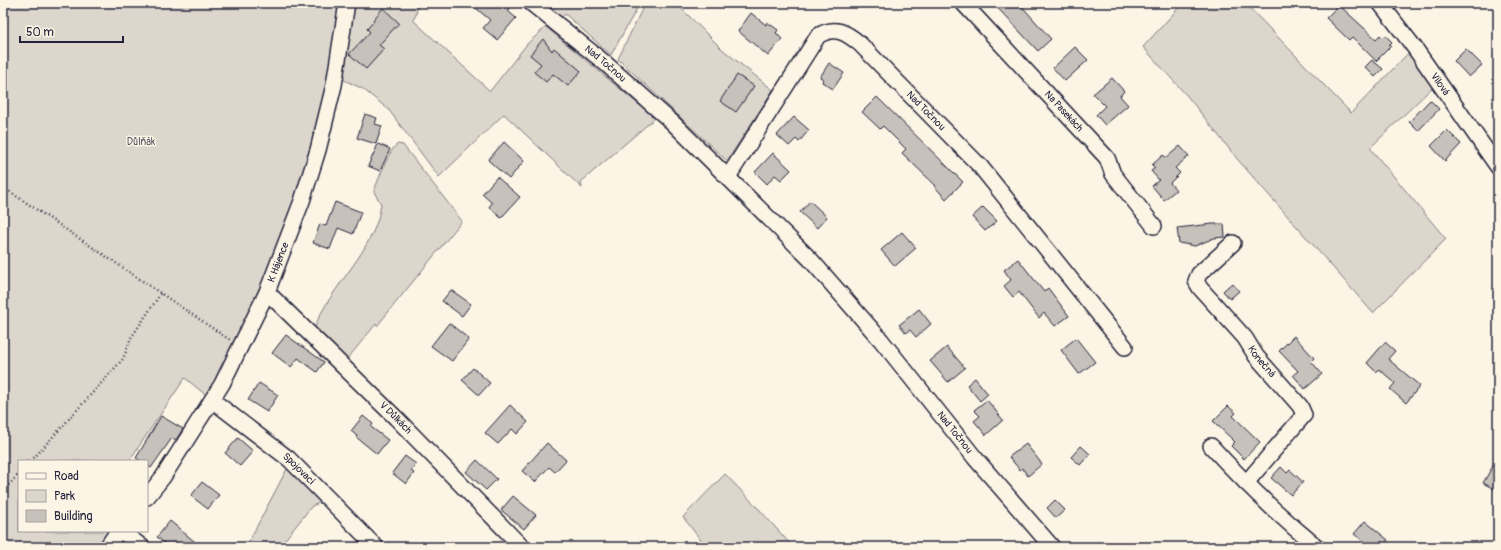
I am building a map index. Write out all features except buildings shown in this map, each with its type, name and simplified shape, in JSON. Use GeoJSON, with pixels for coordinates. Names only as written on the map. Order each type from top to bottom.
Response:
{"type":"FeatureCollection","features":[{"type":"Feature","properties":{"kind":"street","name":"K Hájence"},"geometry":{"type":"LineString","coordinates":[[148,496],[163,477],[212,400],[240,348],[267,292],[302,201],[318,150],[334,85],[347,3]]}},
{"type":"Feature","properties":{"kind":"street","name":"Nad Točnou"},"geometry":{"type":"LineString","coordinates":[[531,3],[605,63],[656,108],[810,259],[881,340],[975,458],[1052,547]]}},
{"type":"Feature","properties":{"kind":"street","name":"Na Pasekách"},"geometry":{"type":"LineString","coordinates":[[963,3],[1108,158],[1113,174],[1154,226]]}},
{"type":"Feature","properties":{"kind":"street","name":"Vilová"},"geometry":{"type":"LineString","coordinates":[[1380,3],[1414,47],[1498,167]]}},
{"type":"Feature","properties":{"kind":"street","name":"Nad Točnou"},"geometry":{"type":"LineString","coordinates":[[728,177],[818,36],[826,31],[838,31],[848,34],[860,44],[980,166],[1125,347]]}},
{"type":"Feature","properties":{"kind":"street","name":"Konečná"},"geometry":{"type":"LineString","coordinates":[[1233,243],[1199,274],[1196,281],[1200,288],[1245,338],[1256,356],[1300,406],[1304,415],[1246,483]]}},
{"type":"Feature","properties":{"kind":"street","name":"V Důlkách"},"geometry":{"type":"LineString","coordinates":[[267,292],[396,418],[522,547]]}},
{"type":"Feature","properties":{"kind":"street","name":"Spojovací"},"geometry":{"type":"LineString","coordinates":[[212,400],[289,459],[376,547]]}},
{"type":"Feature","properties":{"kind":"street"},"geometry":{"type":"LineString","coordinates":[[1210,446],[1296,531],[1317,547]]}},
{"type":"Feature","properties":{"kind":"street"},"geometry":{"type":"LineString","coordinates":[[107,547],[119,532]]}},
{"type":"Feature","properties":{"kind":"street"},"geometry":{"type":"LineString","coordinates":[[121,532],[142,547]]}},
{"type":"Feature","properties":{"kind":"path"},"geometry":{"type":"LineString","coordinates":[[3,187],[240,348]]}},
{"type":"Feature","properties":{"kind":"path"},"geometry":{"type":"LineString","coordinates":[[32,460],[123,359],[131,338],[161,293]]}},
{"type":"Feature","properties":{"kind":"path"},"geometry":{"type":"LineString","coordinates":[[3,492],[18,475]]}},
{"type":"Feature","properties":{"kind":"green space","name":"Důlňák"},"geometry":{"type":"Polygon","coordinates":[[[3,3],[347,3],[302,201],[212,400],[185,378],[130,460],[18,460],[18,532],[120,532],[109,547],[3,547],[3,3]]]}},
{"type":"Feature","properties":{"kind":"green space"},"geometry":{"type":"Polygon","coordinates":[[[354,3],[418,3],[416,15],[413,20],[490,91],[527,44],[546,27],[655,118],[581,182],[582,188],[504,114],[439,177],[388,109],[363,89],[340,78],[354,3]]]}},
{"type":"Feature","properties":{"kind":"green space"},"geometry":{"type":"Polygon","coordinates":[[[557,3],[640,3],[611,55],[565,14],[560,19],[552,10],[557,3]]]}},
{"type":"Feature","properties":{"kind":"green space"},"geometry":{"type":"Polygon","coordinates":[[[645,3],[676,3],[722,49],[773,90],[727,161],[618,59],[645,3]]]}},
{"type":"Feature","properties":{"kind":"green space"},"geometry":{"type":"Polygon","coordinates":[[[1183,3],[1245,3],[1351,113],[1414,47],[1438,82],[1370,148],[1446,239],[1373,313],[1238,160],[1188,97],[1143,47],[1183,3]]]}},
{"type":"Feature","properties":{"kind":"green space"},"geometry":{"type":"Polygon","coordinates":[[[398,144],[403,145],[462,221],[377,326],[376,324],[348,358],[345,358],[314,329],[330,298],[362,253],[371,237],[381,204],[374,190],[391,151],[398,144]]]}},
{"type":"Feature","properties":{"kind":"green space"},"geometry":{"type":"Polygon","coordinates":[[[289,465],[326,504],[319,503],[312,506],[279,547],[246,547],[289,465]]]}},
{"type":"Feature","properties":{"kind":"green space"},"geometry":{"type":"Polygon","coordinates":[[[725,474],[793,547],[706,547],[683,517],[725,474]]]}}]}
